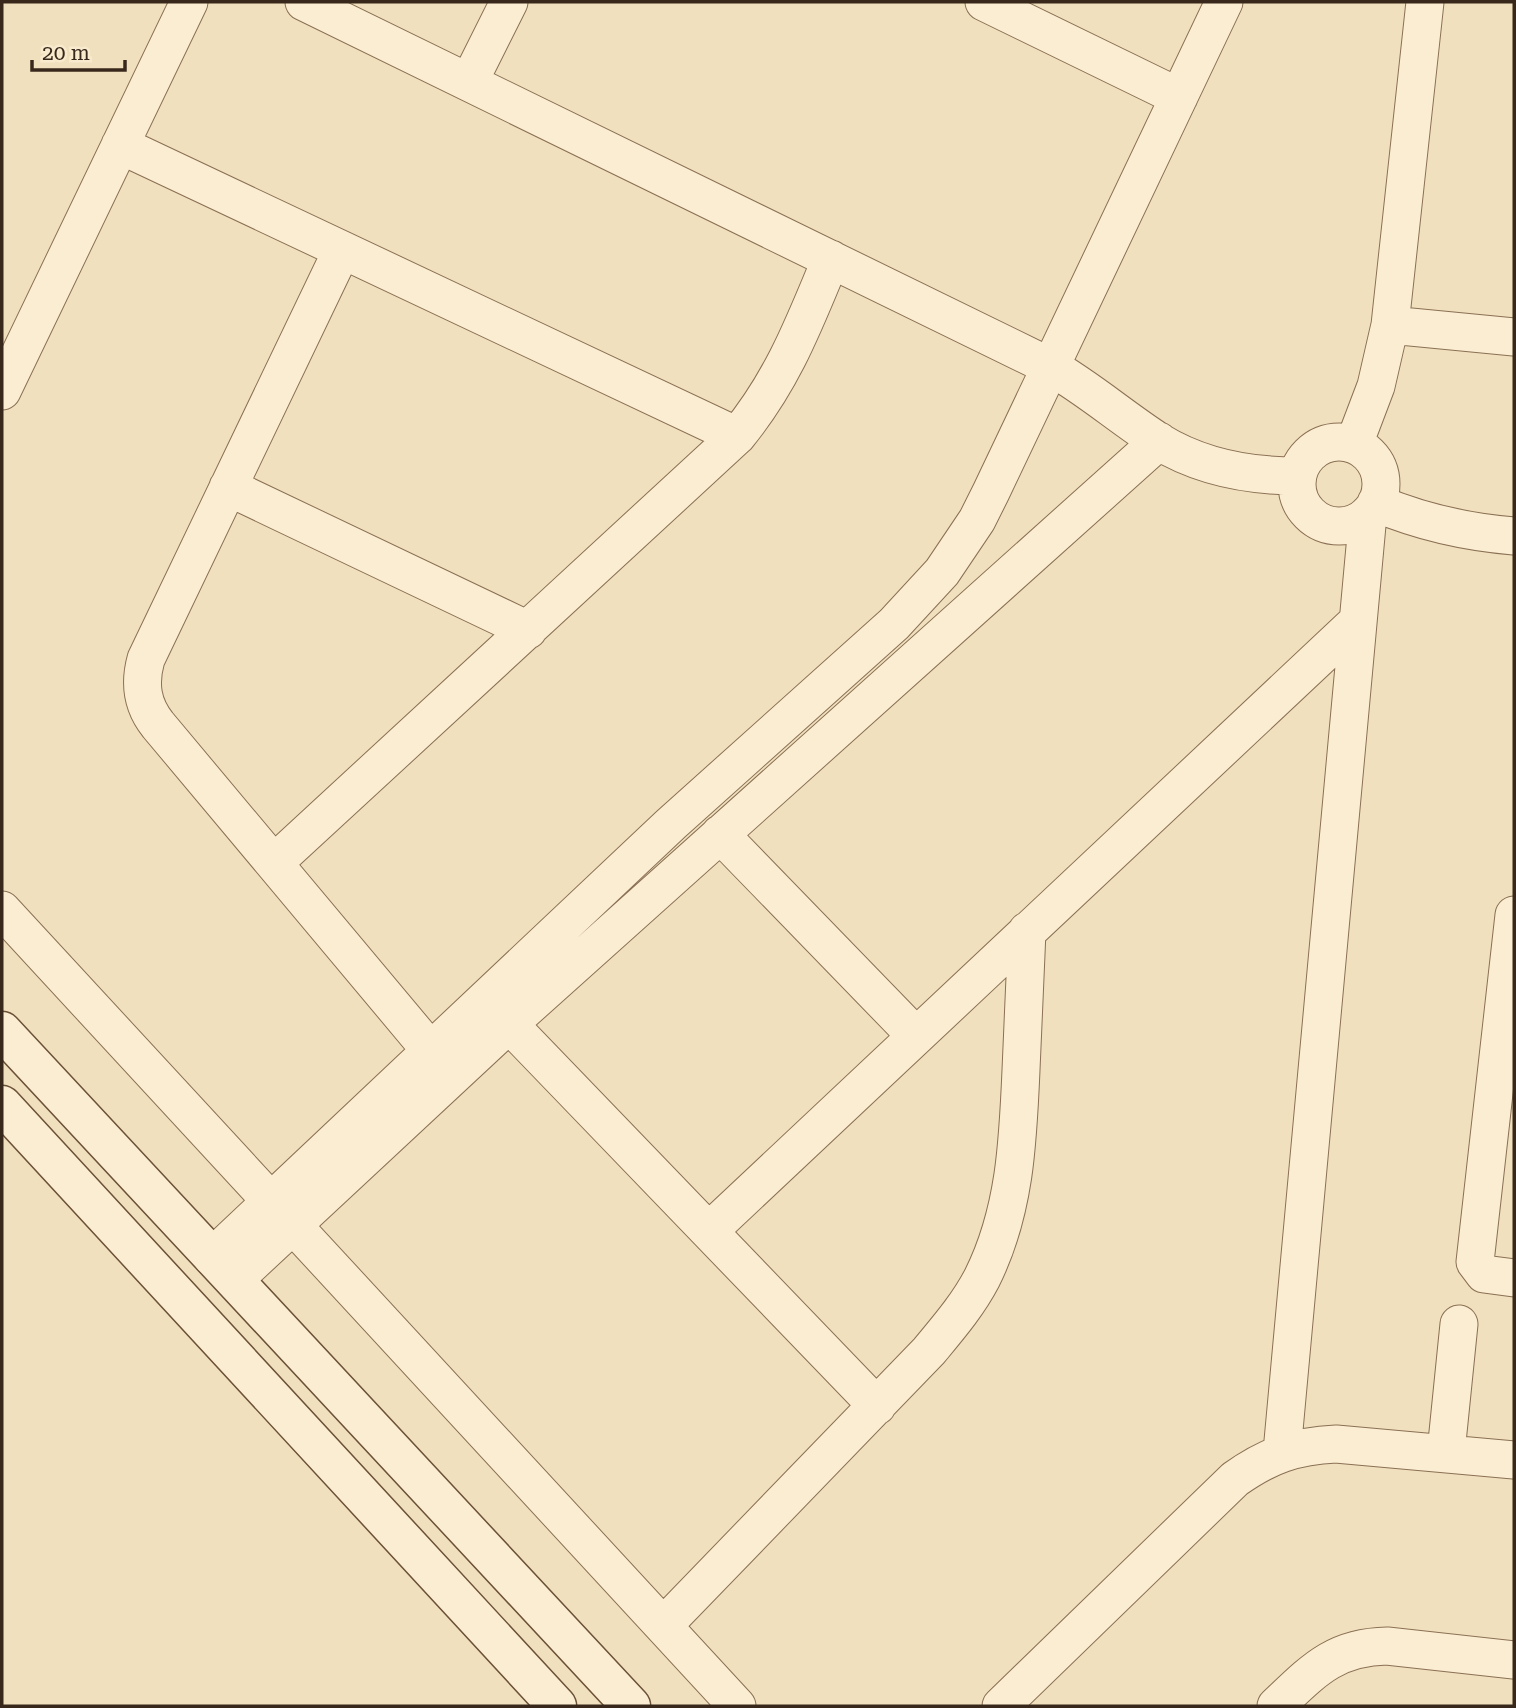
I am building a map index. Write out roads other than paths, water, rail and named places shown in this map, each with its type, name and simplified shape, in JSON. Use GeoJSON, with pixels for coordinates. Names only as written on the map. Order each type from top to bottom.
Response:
{"type":"FeatureCollection","features":[{"type":"Feature","properties":{"kind":"street"},"geometry":{"type":"LineString","coordinates":[[2,391],[188,2]]}},
{"type":"Feature","properties":{"kind":"street"},"geometry":{"type":"LineString","coordinates":[[304,2],[1051,367],[1098,396],[1159,441],[1184,455],[1240,472],[1297,476]]}},
{"type":"Feature","properties":{"kind":"street"},"geometry":{"type":"LineString","coordinates":[[469,82],[509,2]]}},
{"type":"Feature","properties":{"kind":"street"},"geometry":{"type":"LineString","coordinates":[[984,2],[1179,97]]}},
{"type":"Feature","properties":{"kind":"street"},"geometry":{"type":"LineString","coordinates":[[281,1214],[431,1051],[671,824],[894,624],[942,572],[977,520],[1224,2]]}},
{"type":"Feature","properties":{"kind":"street"},"geometry":{"type":"LineString","coordinates":[[1354,444],[1376,386],[1390,325],[1425,2]]}},
{"type":"Feature","properties":{"kind":"street"},"geometry":{"type":"LineString","coordinates":[[120,145],[737,436]]}},
{"type":"Feature","properties":{"kind":"street"},"geometry":{"type":"LineString","coordinates":[[342,250],[146,659],[142,670],[143,694],[158,725],[431,1051]]}},
{"type":"Feature","properties":{"kind":"street"},"geometry":{"type":"LineString","coordinates":[[274,863],[737,436],[756,413],[786,363],[831,259]]}},
{"type":"Feature","properties":{"kind":"street"},"geometry":{"type":"LineString","coordinates":[[1390,325],[1514,337]]}},
{"type":"Feature","properties":{"kind":"street"},"geometry":{"type":"LineString","coordinates":[[223,1268],[281,1214],[509,1024],[1159,441]]}},
{"type":"Feature","properties":{"kind":"street"},"geometry":{"type":"LineString","coordinates":[[1282,1452],[1358,621],[1372,509],[1381,481],[1378,469],[1365,451],[1354,444],[1330,443],[1318,447],[1301,465],[1297,476],[1297,489],[1301,502],[1308,513],[1319,521],[1344,526],[1357,522],[1372,509]]}},
{"type":"Feature","properties":{"kind":"street"},"geometry":{"type":"LineString","coordinates":[[228,487],[528,630]]}},
{"type":"Feature","properties":{"kind":"street"},"geometry":{"type":"LineString","coordinates":[[1372,509],[1438,525],[1514,536]]}},
{"type":"Feature","properties":{"kind":"street"},"geometry":{"type":"LineString","coordinates":[[709,1231],[1358,621]]}},
{"type":"Feature","properties":{"kind":"street"},"geometry":{"type":"LineString","coordinates":[[671,824],[676,841],[682,847],[718,836],[736,802],[726,791],[712,788]]}},
{"type":"Feature","properties":{"kind":"street"},"geometry":{"type":"LineString","coordinates":[[718,836],[916,1036]]}},
{"type":"Feature","properties":{"kind":"street"},"geometry":{"type":"LineString","coordinates":[[2,910],[737,1706]]}},
{"type":"Feature","properties":{"kind":"street"},"geometry":{"type":"LineString","coordinates":[[1514,915],[1475,1262],[1484,1274],[1514,1278]]}},
{"type":"Feature","properties":{"kind":"street"},"geometry":{"type":"LineString","coordinates":[[663,1626],[929,1351],[957,1317],[981,1279],[999,1237],[1011,1194],[1017,1149],[1027,932]]}},
{"type":"Feature","properties":{"kind":"street"},"geometry":{"type":"LineString","coordinates":[[509,1024],[877,1406]]}},
{"type":"Feature","properties":{"kind":"street"},"geometry":{"type":"LineString","coordinates":[[2,1031],[631,1706]]}},
{"type":"Feature","properties":{"kind":"street"},"geometry":{"type":"LineString","coordinates":[[2,1105],[557,1706]]}},
{"type":"Feature","properties":{"kind":"street"},"geometry":{"type":"LineString","coordinates":[[1446,1452],[1459,1324]]}},
{"type":"Feature","properties":{"kind":"street"},"geometry":{"type":"LineString","coordinates":[[1001,1706],[1235,1479],[1282,1452],[1309,1445],[1336,1444],[1514,1460]]}},
{"type":"Feature","properties":{"kind":"street"},"geometry":{"type":"LineString","coordinates":[[1276,1706],[1312,1671],[1329,1659],[1367,1646],[1514,1660]]}}]}
